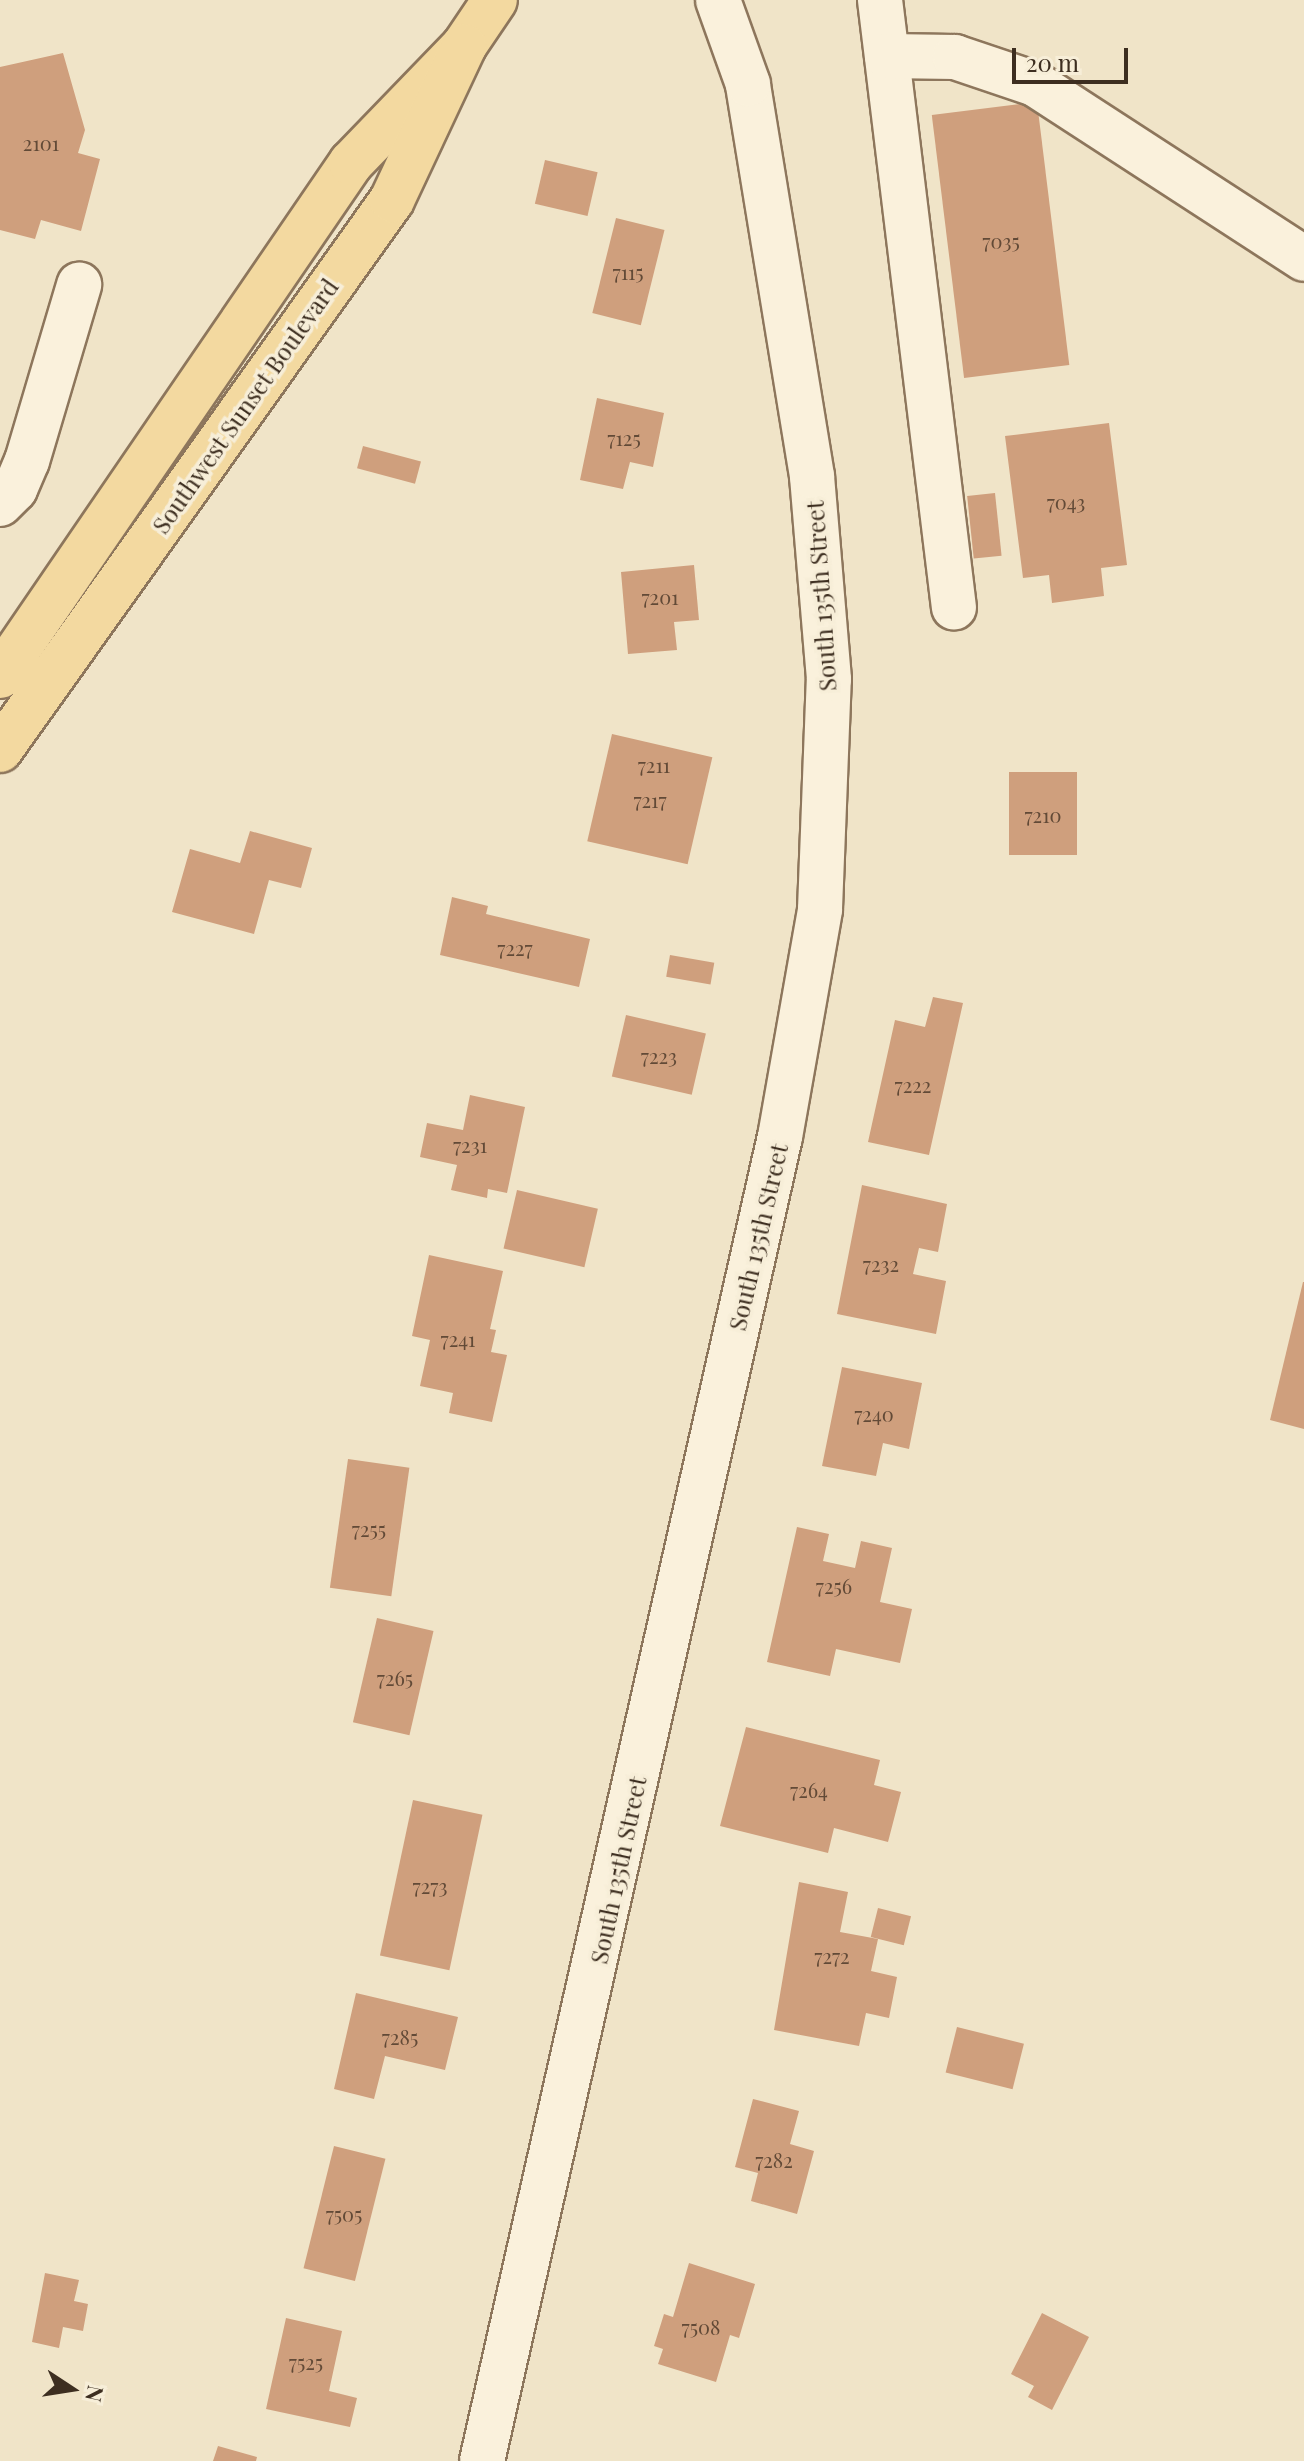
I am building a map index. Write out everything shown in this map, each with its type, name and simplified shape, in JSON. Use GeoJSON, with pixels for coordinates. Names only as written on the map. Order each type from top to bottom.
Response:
{"type":"FeatureCollection","features":[{"type":"Feature","properties":{"kind":"main road","name":"Southwest Sunset Boulevard"},"geometry":{"type":"LineString","coordinates":[[0,750],[392,200],[464,46],[495,0]]}},
{"type":"Feature","properties":{"kind":"main road","name":"Southwest Sunset Boulevard"},"geometry":{"type":"LineString","coordinates":[[0,676],[351,163],[464,46]]}},
{"type":"Feature","properties":{"kind":"street","name":"South 135th Street"},"geometry":{"type":"LineString","coordinates":[[482,2461],[780,1137],[820,909],[829,679],[812,476],[748,84],[718,0]]}},
{"type":"Feature","properties":{"kind":"street"},"geometry":{"type":"LineString","coordinates":[[880,0],[954,608]]}},
{"type":"Feature","properties":{"kind":"street"},"geometry":{"type":"LineString","coordinates":[[887,56],[955,57],[1035,84],[1304,259]]}},
{"type":"Feature","properties":{"kind":"street"},"geometry":{"type":"LineString","coordinates":[[0,504],[15,489],[27,461],[79,285]]}},
{"type":"Feature","properties":{"kind":"building"},"geometry":{"type":"Polygon","coordinates":[[[63,53],[85,130],[78,153],[100,159],[81,231],[41,220],[35,239],[0,230],[0,67],[63,53]]]}},
{"type":"Feature","properties":{"kind":"building"},"geometry":{"type":"Polygon","coordinates":[[[1037,102],[1069,365],[964,378],[932,115],[1037,102]]]}},
{"type":"Feature","properties":{"kind":"building"},"geometry":{"type":"Polygon","coordinates":[[[545,160],[598,172],[587,216],[535,204],[545,160]]]}},
{"type":"Feature","properties":{"kind":"building"},"geometry":{"type":"Polygon","coordinates":[[[616,218],[665,230],[641,325],[592,313],[616,218]]]}},
{"type":"Feature","properties":{"kind":"building"},"geometry":{"type":"Polygon","coordinates":[[[597,398],[664,413],[653,467],[630,462],[623,489],[580,480],[597,398]]]}},
{"type":"Feature","properties":{"kind":"building"},"geometry":{"type":"Polygon","coordinates":[[[1109,423],[1127,565],[1101,568],[1104,596],[1052,603],[1049,575],[1023,578],[1005,436],[1109,423]]]}},
{"type":"Feature","properties":{"kind":"building"},"geometry":{"type":"Polygon","coordinates":[[[363,446],[421,462],[415,484],[357,468],[363,446]]]}},
{"type":"Feature","properties":{"kind":"building"},"geometry":{"type":"Polygon","coordinates":[[[995,493],[1002,556],[974,559],[967,496],[995,493]]]}},
{"type":"Feature","properties":{"kind":"building"},"geometry":{"type":"Polygon","coordinates":[[[694,565],[699,620],[674,622],[677,650],[628,654],[621,572],[694,565]]]}},
{"type":"Feature","properties":{"kind":"building"},"geometry":{"type":"Polygon","coordinates":[[[612,734],[712,757],[688,864],[587,841],[612,734]]]}},
{"type":"Feature","properties":{"kind":"building"},"geometry":{"type":"Polygon","coordinates":[[[1009,772],[1077,772],[1077,855],[1009,855],[1009,772]]]}},
{"type":"Feature","properties":{"kind":"building"},"geometry":{"type":"Polygon","coordinates":[[[250,831],[312,848],[301,888],[269,880],[254,934],[172,912],[190,849],[240,863],[250,831]]]}},
{"type":"Feature","properties":{"kind":"building"},"geometry":{"type":"Polygon","coordinates":[[[452,897],[488,906],[486,914],[590,939],[579,987],[440,955],[452,897]]]}},
{"type":"Feature","properties":{"kind":"building"},"geometry":{"type":"Polygon","coordinates":[[[670,955],[714,963],[710,984],[666,977],[670,955]]]}},
{"type":"Feature","properties":{"kind":"building"},"geometry":{"type":"Polygon","coordinates":[[[933,997],[963,1003],[929,1155],[868,1142],[895,1020],[925,1027],[933,997]]]}},
{"type":"Feature","properties":{"kind":"building"},"geometry":{"type":"Polygon","coordinates":[[[626,1015],[706,1033],[692,1095],[612,1076],[626,1015]]]}},
{"type":"Feature","properties":{"kind":"building"},"geometry":{"type":"Polygon","coordinates":[[[470,1095],[525,1107],[507,1193],[488,1189],[487,1198],[451,1190],[457,1165],[420,1157],[427,1123],[463,1130],[470,1095]]]}},
{"type":"Feature","properties":{"kind":"building"},"geometry":{"type":"Polygon","coordinates":[[[862,1185],[947,1204],[938,1252],[919,1248],[913,1274],[946,1281],[936,1334],[837,1314],[862,1185]]]}},
{"type":"Feature","properties":{"kind":"building"},"geometry":{"type":"Polygon","coordinates":[[[517,1190],[598,1209],[584,1267],[504,1248],[517,1190]]]}},
{"type":"Feature","properties":{"kind":"building"},"geometry":{"type":"Polygon","coordinates":[[[429,1255],[503,1271],[490,1329],[496,1330],[491,1352],[507,1355],[492,1422],[449,1413],[453,1393],[420,1386],[430,1340],[412,1336],[429,1255]]]}},
{"type":"Feature","properties":{"kind":"building"},"geometry":{"type":"Polygon","coordinates":[[[1304,1282],[1304,1429],[1270,1420],[1304,1282]]]}},
{"type":"Feature","properties":{"kind":"building"},"geometry":{"type":"Polygon","coordinates":[[[842,1367],[922,1383],[909,1449],[883,1443],[876,1476],[822,1466],[842,1367]]]}},
{"type":"Feature","properties":{"kind":"building"},"geometry":{"type":"Polygon","coordinates":[[[348,1459],[409,1468],[391,1596],[330,1588],[348,1459]]]}},
{"type":"Feature","properties":{"kind":"building"},"geometry":{"type":"Polygon","coordinates":[[[797,1527],[829,1534],[823,1561],[855,1568],[861,1541],[892,1548],[880,1602],[912,1609],[900,1663],[836,1649],[830,1676],[767,1662],[797,1527]]]}},
{"type":"Feature","properties":{"kind":"building"},"geometry":{"type":"Polygon","coordinates":[[[377,1618],[434,1631],[409,1735],[353,1722],[377,1618]]]}},
{"type":"Feature","properties":{"kind":"building"},"geometry":{"type":"Polygon","coordinates":[[[746,1727],[880,1760],[874,1785],[901,1792],[888,1842],[834,1828],[828,1853],[720,1826],[746,1727]]]}},
{"type":"Feature","properties":{"kind":"building"},"geometry":{"type":"Polygon","coordinates":[[[413,1800],[482,1815],[449,1970],[380,1956],[413,1800]]]}},
{"type":"Feature","properties":{"kind":"building"},"geometry":{"type":"Polygon","coordinates":[[[799,1882],[848,1892],[840,1932],[878,1939],[871,1971],[897,1977],[889,2018],[866,2013],[859,2046],[774,2030],[799,1882]]]}},
{"type":"Feature","properties":{"kind":"building"},"geometry":{"type":"Polygon","coordinates":[[[878,1908],[911,1916],[904,1945],[871,1937],[878,1908]]]}},
{"type":"Feature","properties":{"kind":"building"},"geometry":{"type":"Polygon","coordinates":[[[356,1993],[458,2017],[445,2070],[385,2056],[374,2099],[334,2089],[356,1993]]]}},
{"type":"Feature","properties":{"kind":"building"},"geometry":{"type":"Polygon","coordinates":[[[957,2027],[1024,2044],[1013,2089],[946,2073],[957,2027]]]}},
{"type":"Feature","properties":{"kind":"building"},"geometry":{"type":"Polygon","coordinates":[[[753,2099],[799,2111],[790,2144],[814,2151],[797,2214],[751,2201],[758,2173],[735,2167],[753,2099]]]}},
{"type":"Feature","properties":{"kind":"building"},"geometry":{"type":"Polygon","coordinates":[[[334,2146],[385,2159],[355,2281],[304,2268],[334,2146]]]}},
{"type":"Feature","properties":{"kind":"building"},"geometry":{"type":"Polygon","coordinates":[[[689,2263],[755,2284],[739,2338],[730,2335],[716,2382],[658,2364],[663,2349],[654,2346],[664,2314],[673,2317],[689,2263]]]}},
{"type":"Feature","properties":{"kind":"building"},"geometry":{"type":"Polygon","coordinates":[[[45,2273],[79,2280],[74,2301],[88,2304],[83,2331],[63,2327],[59,2348],[32,2342],[45,2273]]]}},
{"type":"Feature","properties":{"kind":"building"},"geometry":{"type":"Polygon","coordinates":[[[1042,2313],[1089,2337],[1052,2410],[1028,2397],[1034,2386],[1011,2374],[1042,2313]]]}},
{"type":"Feature","properties":{"kind":"building"},"geometry":{"type":"Polygon","coordinates":[[[286,2318],[342,2331],[329,2391],[357,2398],[350,2427],[266,2409],[286,2318]]]}},
{"type":"Feature","properties":{"kind":"building"},"geometry":{"type":"Polygon","coordinates":[[[218,2446],[257,2457],[256,2461],[213,2461],[218,2446]]]}}]}
